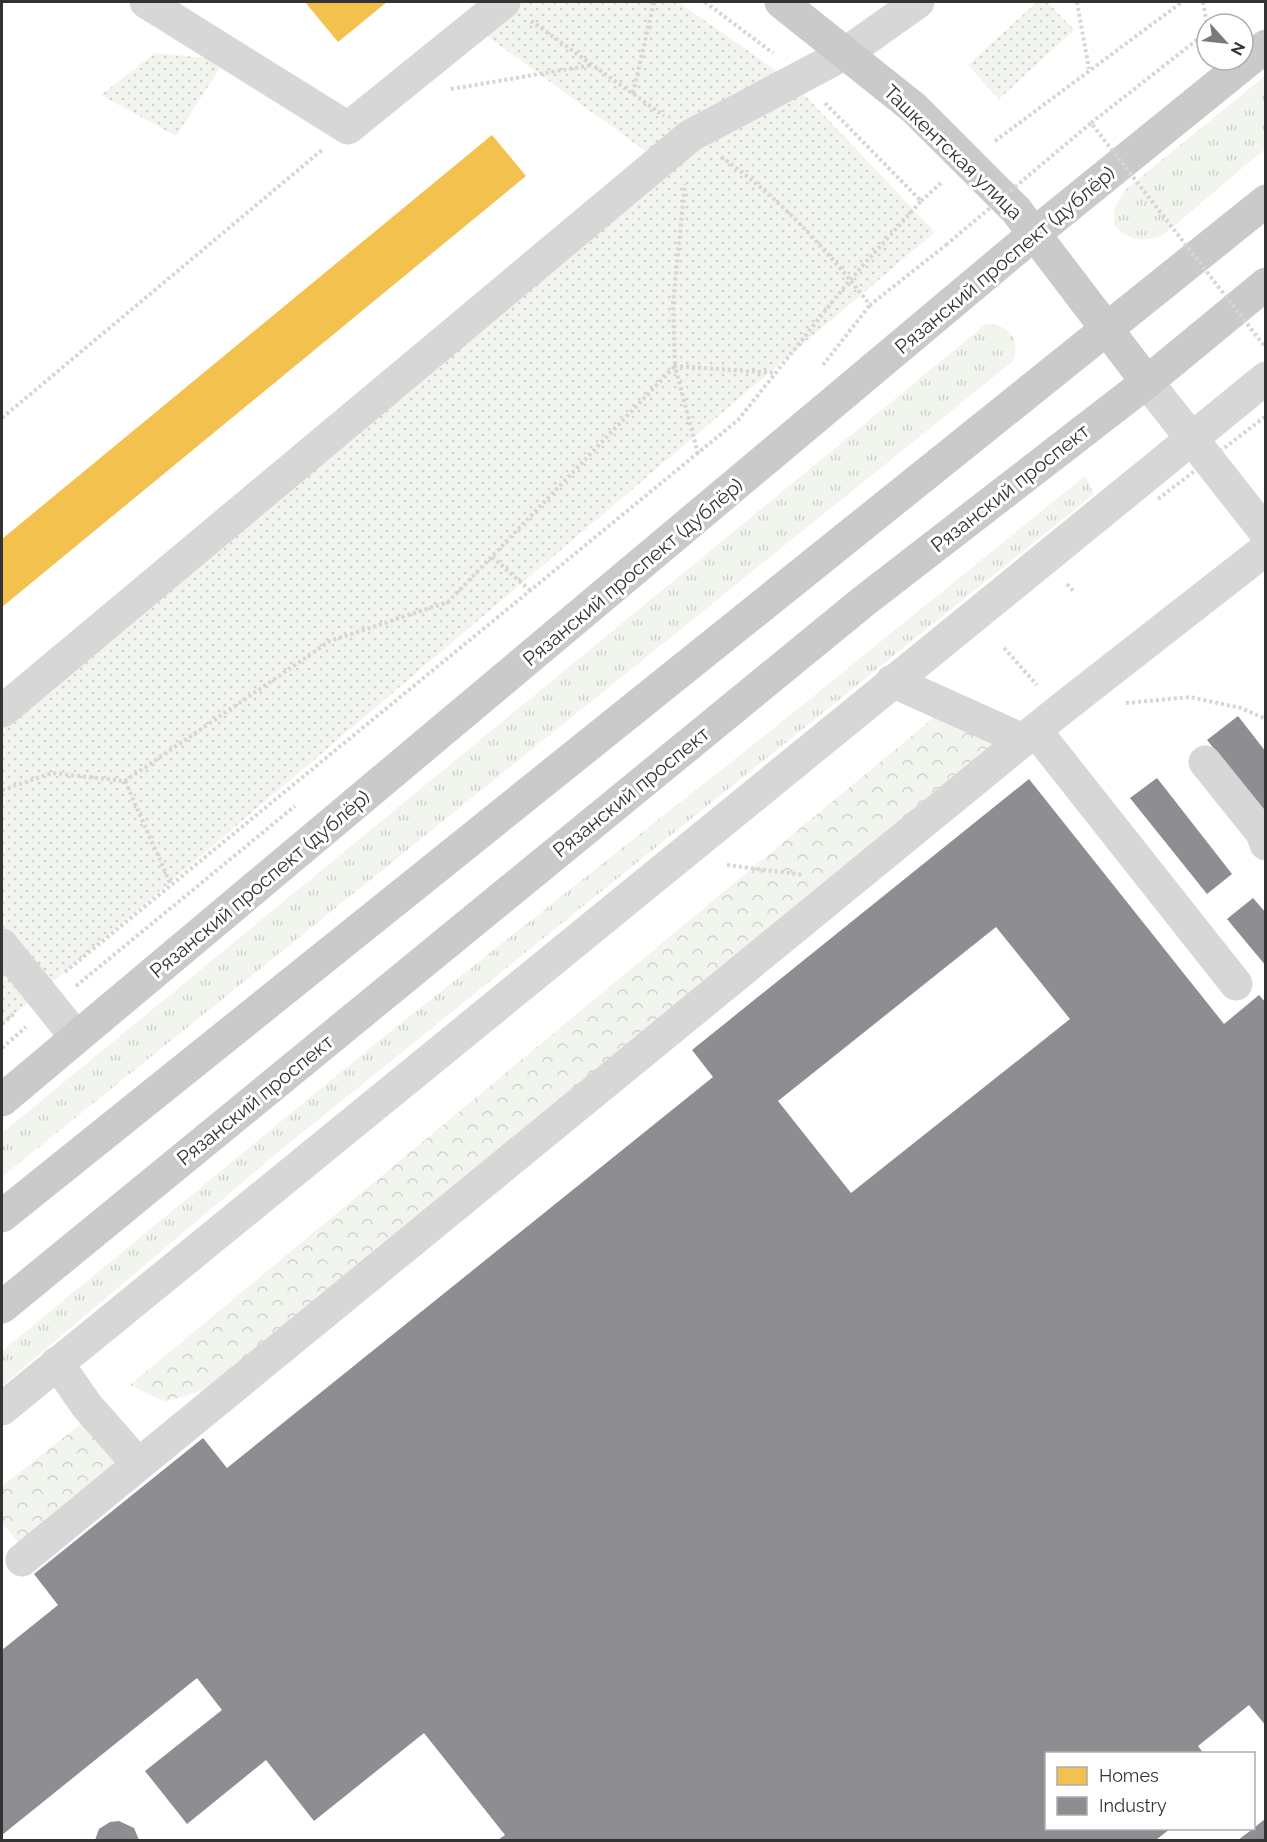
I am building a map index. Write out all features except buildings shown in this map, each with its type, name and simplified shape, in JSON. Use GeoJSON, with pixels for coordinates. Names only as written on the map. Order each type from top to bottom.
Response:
{"type":"FeatureCollection","features":[{"type":"Feature","properties":{"kind":"main road","name":"Ташкентская улица"},"geometry":{"type":"LineString","coordinates":[[781,2],[914,108],[1016,210],[1147,382]]}},
{"type":"Feature","properties":{"kind":"main road","name":"Рязанский проспект (дублёр)"},"geometry":{"type":"LineString","coordinates":[[2,1100],[1034,234],[1266,46]]}},
{"type":"Feature","properties":{"kind":"main road"},"geometry":{"type":"LineString","coordinates":[[2,1216],[1266,201]]}},
{"type":"Feature","properties":{"kind":"main road","name":"Рязанский проспект"},"geometry":{"type":"LineString","coordinates":[[2,1307],[855,609],[1147,382],[1266,284]]}},
{"type":"Feature","properties":{"kind":"street"},"geometry":{"type":"LineString","coordinates":[[146,2],[348,128],[504,2]]}},
{"type":"Feature","properties":{"kind":"street"},"geometry":{"type":"LineString","coordinates":[[2,711],[690,136],[846,53],[918,2]]}},
{"type":"Feature","properties":{"kind":"street"},"geometry":{"type":"LineString","coordinates":[[2,1409],[891,681],[1266,378]]}},
{"type":"Feature","properties":{"kind":"street"},"geometry":{"type":"LineString","coordinates":[[1147,382],[1266,533]]}},
{"type":"Feature","properties":{"kind":"street"},"geometry":{"type":"LineString","coordinates":[[22,1560],[1029,735],[1266,549]]}},
{"type":"Feature","properties":{"kind":"street"},"geometry":{"type":"LineString","coordinates":[[891,681],[1029,735],[1236,984]]}},
{"type":"Feature","properties":{"kind":"street"},"geometry":{"type":"LineString","coordinates":[[1206,762],[1262,833],[1266,844]]}},
{"type":"Feature","properties":{"kind":"street"},"geometry":{"type":"LineString","coordinates":[[2,945],[76,1037]]}},
{"type":"Feature","properties":{"kind":"street"},"geometry":{"type":"LineString","coordinates":[[57,1364],[87,1406],[138,1464]]}},
{"type":"Feature","properties":{"kind":"path"},"geometry":{"type":"LineString","coordinates":[[633,93],[654,2]]}},
{"type":"Feature","properties":{"kind":"path"},"geometry":{"type":"LineString","coordinates":[[2,1024],[738,420],[850,280],[921,201],[765,45],[705,2]]}},
{"type":"Feature","properties":{"kind":"path"},"geometry":{"type":"LineString","coordinates":[[1077,2],[1089,69]]}},
{"type":"Feature","properties":{"kind":"path"},"geometry":{"type":"LineString","coordinates":[[1010,131],[1089,69],[1182,2]]}},
{"type":"Feature","properties":{"kind":"path"},"geometry":{"type":"LineString","coordinates":[[873,302],[946,245],[1091,123],[1195,41]]}},
{"type":"Feature","properties":{"kind":"path"},"geometry":{"type":"LineString","coordinates":[[442,91],[592,65]]}},
{"type":"Feature","properties":{"kind":"path"},"geometry":{"type":"LineString","coordinates":[[1091,123],[1266,348]]}},
{"type":"Feature","properties":{"kind":"path"},"geometry":{"type":"LineString","coordinates":[[2,418],[348,128]]}},
{"type":"Feature","properties":{"kind":"path"},"geometry":{"type":"LineString","coordinates":[[690,136],[673,303],[675,366],[698,454]]}},
{"type":"Feature","properties":{"kind":"path"},"geometry":{"type":"LineString","coordinates":[[675,366],[776,373]]}},
{"type":"Feature","properties":{"kind":"path"},"geometry":{"type":"LineString","coordinates":[[2,790],[52,774],[125,781],[330,641],[448,602],[675,366]]}},
{"type":"Feature","properties":{"kind":"path"},"geometry":{"type":"LineString","coordinates":[[1158,499],[1266,416]]}},
{"type":"Feature","properties":{"kind":"path"},"geometry":{"type":"LineString","coordinates":[[492,557],[531,591]]}},
{"type":"Feature","properties":{"kind":"path"},"geometry":{"type":"LineString","coordinates":[[1004,648],[1060,710]]}},
{"type":"Feature","properties":{"kind":"path"},"geometry":{"type":"LineString","coordinates":[[1119,704],[1191,697],[1240,708],[1266,719]]}},
{"type":"Feature","properties":{"kind":"path"},"geometry":{"type":"LineString","coordinates":[[125,781],[171,885]]}},
{"type":"Feature","properties":{"kind":"path"},"geometry":{"type":"LineString","coordinates":[[727,865],[853,881]]}},
{"type":"Feature","properties":{"kind":"green space"},"geometry":{"type":"Polygon","coordinates":[[[497,2],[678,2],[791,81],[935,232],[2,1025],[2,720],[662,163],[473,26],[497,2]]]}},
{"type":"Feature","properties":{"kind":"green space"},"geometry":{"type":"Polygon","coordinates":[[[1037,2],[1047,2],[1074,30],[999,99],[968,65],[1037,2]]]}},
{"type":"Feature","properties":{"kind":"green space"},"geometry":{"type":"Polygon","coordinates":[[[155,53],[225,60],[176,136],[101,95],[155,53]]]}},
{"type":"Feature","properties":{"kind":"green space"},"geometry":{"type":"Polygon","coordinates":[[[1265,76],[1265,149],[1162,236],[1136,239],[1119,230],[1114,224],[1115,207],[1125,190],[1265,76]]]}},
{"type":"Feature","properties":{"kind":"green space"},"geometry":{"type":"Polygon","coordinates":[[[986,324],[1001,327],[1011,336],[1015,348],[1012,362],[2,1177],[2,1133],[986,324]]]}},
{"type":"Feature","properties":{"kind":"green space"},"geometry":{"type":"Polygon","coordinates":[[[1085,476],[1094,494],[282,1149],[2,1386],[2,1351],[381,1039],[769,732],[1085,476]]]}},
{"type":"Feature","properties":{"kind":"green space"},"geometry":{"type":"Polygon","coordinates":[[[939,713],[1004,744],[213,1387],[165,1402],[130,1385],[939,713]]]}},
{"type":"Feature","properties":{"kind":"green space"},"geometry":{"type":"Polygon","coordinates":[[[86,1420],[125,1460],[24,1549],[2,1523],[2,1486],[86,1420]]]}}]}
